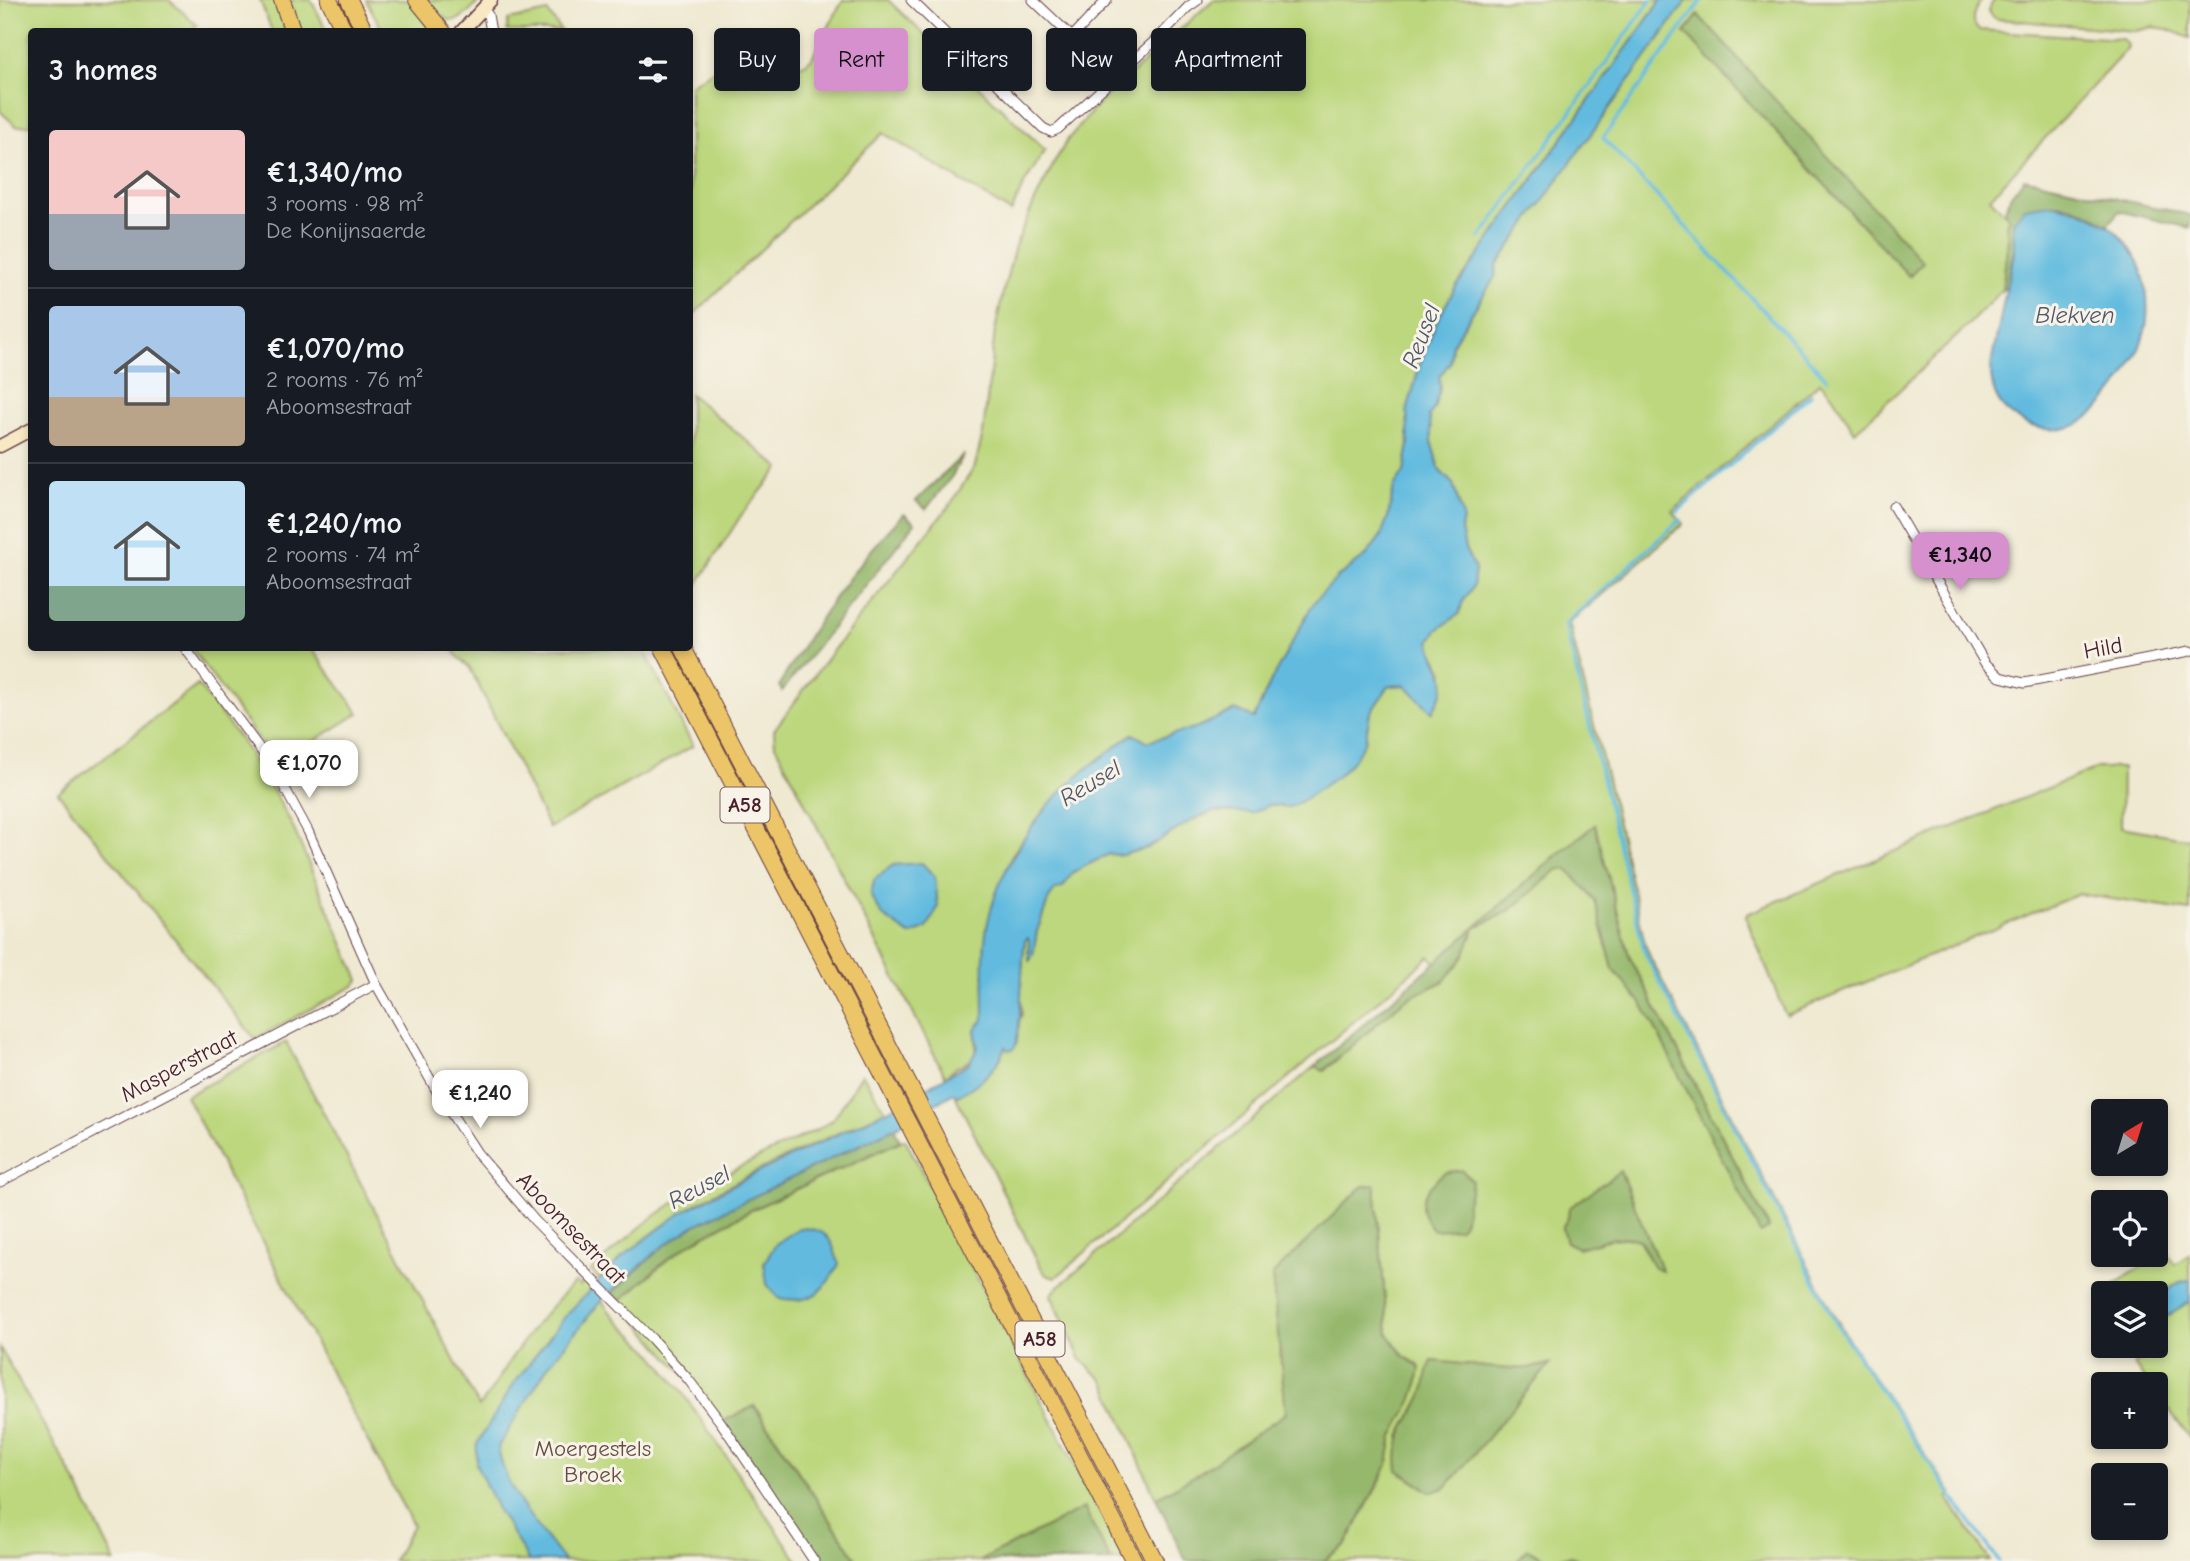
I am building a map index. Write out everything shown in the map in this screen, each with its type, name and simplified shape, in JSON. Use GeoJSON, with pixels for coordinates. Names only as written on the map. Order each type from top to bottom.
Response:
{"type":"FeatureCollection","features":[{"type":"Feature","properties":{"kind":"highway"},"geometry":{"type":"LineString","coordinates":[[282,0],[292,28]]}},
{"type":"Feature","properties":{"kind":"highway"},"geometry":{"type":"LineString","coordinates":[[328,0],[343,28]]}},
{"type":"Feature","properties":{"kind":"highway"},"geometry":{"type":"LineString","coordinates":[[349,0],[363,28]]}},
{"type":"Feature","properties":{"kind":"highway"},"geometry":{"type":"LineString","coordinates":[[417,0],[440,28]]}},
{"type":"Feature","properties":{"kind":"highway","name":"A58"},"geometry":{"type":"LineString","coordinates":[[665,651],[1134,1561]]}},
{"type":"Feature","properties":{"kind":"highway","name":"A58"},"geometry":{"type":"LineString","coordinates":[[685,651],[1155,1561]]}},
{"type":"Feature","properties":{"kind":"street"},"geometry":{"type":"LineString","coordinates":[[911,0],[1043,128],[1051,132],[1058,129],[1121,73],[1184,3],[1198,0]]}},
{"type":"Feature","properties":{"kind":"street"},"geometry":{"type":"LineString","coordinates":[[1034,0],[1072,37],[1107,0]]}},
{"type":"Feature","properties":{"kind":"street"},"geometry":{"type":"LineString","coordinates":[[465,28],[487,4]]}},
{"type":"Feature","properties":{"kind":"street"},"geometry":{"type":"LineString","coordinates":[[487,4],[490,28]]}},
{"type":"Feature","properties":{"kind":"street"},"geometry":{"type":"LineString","coordinates":[[0,446],[28,431]]}},
{"type":"Feature","properties":{"kind":"street","name":"Hild"},"geometry":{"type":"LineString","coordinates":[[1893,506],[1985,663],[2000,677],[2024,683],[2190,652]]}},
{"type":"Feature","properties":{"kind":"street","name":"Aboomsestraat"},"geometry":{"type":"LineString","coordinates":[[187,651],[274,768],[308,831],[376,984],[477,1153],[535,1221],[688,1379],[722,1424],[814,1561]]}},
{"type":"Feature","properties":{"kind":"street","name":"Masperstraat"},"geometry":{"type":"LineString","coordinates":[[0,1182],[376,984]]}},
{"type":"Feature","properties":{"kind":"green space"},"geometry":{"type":"Polygon","coordinates":[[[0,0],[169,0],[197,25],[194,28],[28,28],[28,125],[16,126],[0,111],[0,0]]]}},
{"type":"Feature","properties":{"kind":"green space"},"geometry":{"type":"Polygon","coordinates":[[[260,0],[275,0],[285,28],[271,28],[260,0]]]}},
{"type":"Feature","properties":{"kind":"green space"},"geometry":{"type":"Polygon","coordinates":[[[289,0],[311,0],[325,28],[299,28],[289,0]]]}},
{"type":"Feature","properties":{"kind":"green space"},"geometry":{"type":"Polygon","coordinates":[[[366,0],[413,0],[432,28],[381,28],[366,0]]]}},
{"type":"Feature","properties":{"kind":"green space"},"geometry":{"type":"Polygon","coordinates":[[[427,0],[480,0],[465,15],[454,20],[442,16],[427,0]]]}},
{"type":"Feature","properties":{"kind":"green space"},"geometry":{"type":"Polygon","coordinates":[[[843,0],[888,0],[922,32],[922,91],[983,91],[1045,150],[1011,212],[883,133],[693,315],[693,83],[714,70],[714,91],[800,91],[800,66],[814,54],[814,91],[908,91],[908,28],[828,28],[843,0]]]}},
{"type":"Feature","properties":{"kind":"green space"},"geometry":{"type":"Polygon","coordinates":[[[1213,0],[1661,0],[1454,290],[1436,323],[1419,367],[1407,412],[1409,445],[1404,472],[1394,487],[1381,536],[1366,556],[1338,577],[1272,679],[1254,719],[1235,711],[1198,727],[1147,742],[1132,734],[1077,777],[1046,808],[1012,855],[984,957],[984,1019],[975,1029],[976,1052],[973,1058],[952,1070],[946,1077],[775,745],[774,730],[834,649],[950,505],[975,466],[983,433],[995,331],[1015,246],[1068,139],[1112,91],[1137,91],[1137,69],[1151,56],[1151,91],[1306,91],[1306,28],[1182,28],[1213,0]]]}},
{"type":"Feature","properties":{"kind":"green space"},"geometry":{"type":"Polygon","coordinates":[[[1687,0],[1982,0],[1973,15],[1979,30],[2122,39],[2128,45],[1990,198],[2009,218],[2006,224],[2008,240],[2002,290],[1855,432],[1832,395],[1820,382],[1673,511],[1683,524],[1569,623],[1645,944],[1651,959],[1830,1308],[1952,1494],[1948,1498],[1990,1561],[1580,1561],[1573,1557],[1547,1559],[1527,1549],[1517,1561],[1323,1561],[1346,1544],[1379,1483],[1387,1467],[1393,1436],[1416,1389],[1420,1368],[1404,1356],[1388,1334],[1375,1185],[1272,1275],[1287,1413],[1199,1473],[1156,1498],[1108,1389],[1103,1380],[1081,1360],[1051,1295],[1315,1066],[1324,1071],[1404,1000],[1444,981],[1474,929],[1435,963],[1430,956],[1055,1278],[1046,1275],[1040,1266],[954,1093],[958,1096],[988,1075],[1001,1058],[1022,1015],[1020,987],[1025,940],[1028,937],[1028,953],[1033,954],[1037,931],[1049,898],[1055,890],[1063,887],[1072,872],[1109,854],[1122,855],[1147,848],[1194,819],[1214,811],[1252,813],[1269,805],[1289,807],[1302,801],[1365,741],[1370,713],[1389,686],[1405,685],[1433,712],[1444,671],[1434,655],[1430,641],[1436,631],[1459,614],[1463,601],[1473,586],[1475,569],[1465,549],[1461,530],[1463,517],[1453,484],[1440,471],[1433,448],[1429,415],[1434,409],[1440,388],[1439,377],[1450,362],[1452,345],[1495,277],[1497,265],[1687,0]],[[1698,15],[1685,33],[1909,276],[1922,262],[1698,15]],[[1595,825],[1559,853],[1478,926],[1512,909],[1557,870],[1566,868],[1595,900],[1613,969],[1643,1005],[1769,1227],[1629,956],[1595,825]],[[1620,1172],[1568,1218],[1562,1228],[1566,1242],[1578,1248],[1616,1239],[1639,1240],[1654,1268],[1661,1270],[1620,1172]],[[1432,1361],[1424,1392],[1400,1436],[1402,1474],[1430,1492],[1445,1488],[1549,1364],[1506,1368],[1432,1361]]]}},
{"type":"Feature","properties":{"kind":"green space"},"geometry":{"type":"Polygon","coordinates":[[[1994,0],[2190,0],[2190,38],[2153,27],[2136,31],[1997,19],[1988,11],[1994,0]]]}},
{"type":"Feature","properties":{"kind":"green space"},"geometry":{"type":"Polygon","coordinates":[[[548,12],[559,28],[507,28],[508,20],[548,12]]]}},
{"type":"Feature","properties":{"kind":"green space"},"geometry":{"type":"Polygon","coordinates":[[[1698,15],[1923,262],[1909,276],[1685,33],[1698,15]]]}},
{"type":"Feature","properties":{"kind":"green space"},"geometry":{"type":"Polygon","coordinates":[[[2024,178],[2190,215],[2190,228],[2119,211],[2107,225],[2073,207],[2057,204],[2041,206],[2014,220],[2014,250],[2006,287],[2002,290],[2008,240],[2006,224],[2009,218],[2004,212],[2010,197],[2024,178]]]}},
{"type":"Feature","properties":{"kind":"green space"},"geometry":{"type":"Polygon","coordinates":[[[693,396],[780,468],[742,514],[696,586],[693,580],[693,396]]]}},
{"type":"Feature","properties":{"kind":"green space"},"geometry":{"type":"Polygon","coordinates":[[[964,454],[952,476],[926,509],[916,501],[964,454]]]}},
{"type":"Feature","properties":{"kind":"green space"},"geometry":{"type":"Polygon","coordinates":[[[904,514],[915,523],[782,691],[779,686],[821,618],[852,574],[904,514]]]}},
{"type":"Feature","properties":{"kind":"green space"},"geometry":{"type":"Polygon","coordinates":[[[193,651],[313,651],[359,713],[277,764],[193,651]]]}},
{"type":"Feature","properties":{"kind":"green space"},"geometry":{"type":"Polygon","coordinates":[[[454,651],[645,651],[693,746],[549,828],[470,668],[454,651]]]}},
{"type":"Feature","properties":{"kind":"green space"},"geometry":{"type":"Polygon","coordinates":[[[198,685],[240,739],[275,793],[292,825],[359,980],[354,986],[255,1039],[58,793],[198,685]]]}},
{"type":"Feature","properties":{"kind":"green space"},"geometry":{"type":"Polygon","coordinates":[[[2097,768],[2122,768],[2121,827],[2190,839],[2190,911],[2079,894],[1787,1015],[1784,1012],[1747,914],[2097,768]]]}},
{"type":"Feature","properties":{"kind":"green space"},"geometry":{"type":"Polygon","coordinates":[[[1595,825],[1629,956],[1769,1228],[1760,1233],[1643,1005],[1613,969],[1595,900],[1566,868],[1557,870],[1512,909],[1475,928],[1463,958],[1444,981],[1404,1000],[1323,1071],[1315,1066],[1559,853],[1595,825]]]}},
{"type":"Feature","properties":{"kind":"green space","name":"Moergestels Broek"},"geometry":{"type":"Polygon","coordinates":[[[286,1042],[479,1407],[536,1325],[575,1282],[580,1286],[585,1278],[610,1312],[651,1352],[680,1389],[798,1561],[393,1561],[413,1525],[186,1096],[286,1042]]]}},
{"type":"Feature","properties":{"kind":"green space"},"geometry":{"type":"Polygon","coordinates":[[[862,1074],[886,1111],[783,1158],[707,1198],[650,1235],[599,1279],[591,1271],[667,1207],[831,1121],[862,1074]]]}},
{"type":"Feature","properties":{"kind":"green space"},"geometry":{"type":"Polygon","coordinates":[[[894,1128],[900,1141],[753,1209],[692,1242],[620,1301],[612,1293],[661,1248],[693,1226],[894,1128]]]}},
{"type":"Feature","properties":{"kind":"green space"},"geometry":{"type":"Polygon","coordinates":[[[905,1139],[1125,1561],[1111,1561],[1084,1508],[980,1561],[849,1561],[855,1557],[755,1406],[724,1421],[620,1301],[692,1242],[753,1209],[905,1139]]]}},
{"type":"Feature","properties":{"kind":"green space"},"geometry":{"type":"Polygon","coordinates":[[[1462,1170],[1472,1181],[1464,1221],[1460,1228],[1434,1230],[1423,1214],[1424,1196],[1441,1175],[1462,1170]]]}},
{"type":"Feature","properties":{"kind":"green space"},"geometry":{"type":"Polygon","coordinates":[[[1620,1171],[1662,1271],[1654,1268],[1640,1240],[1617,1238],[1578,1248],[1566,1242],[1562,1228],[1568,1218],[1569,1208],[1620,1171]]]}},
{"type":"Feature","properties":{"kind":"green space"},"geometry":{"type":"Polygon","coordinates":[[[1375,1185],[1388,1334],[1404,1356],[1420,1368],[1412,1401],[1393,1436],[1387,1467],[1346,1544],[1323,1561],[1186,1561],[1156,1498],[1199,1473],[1286,1413],[1272,1275],[1363,1186],[1375,1185]]]}},
{"type":"Feature","properties":{"kind":"green space"},"geometry":{"type":"Polygon","coordinates":[[[2168,1254],[2175,1264],[2190,1254],[2190,1281],[2178,1283],[2168,1290],[2168,1281],[2120,1281],[2141,1267],[2168,1267],[2168,1254]]]}},
{"type":"Feature","properties":{"kind":"green space"},"geometry":{"type":"Polygon","coordinates":[[[2190,1301],[2190,1438],[2168,1410],[2168,1372],[2140,1372],[2134,1364],[2143,1358],[2168,1358],[2168,1315],[2190,1301]]]}},
{"type":"Feature","properties":{"kind":"green space"},"geometry":{"type":"Polygon","coordinates":[[[0,1348],[79,1488],[115,1561],[0,1561],[0,1348]]]}},
{"type":"Feature","properties":{"kind":"green space"},"geometry":{"type":"Polygon","coordinates":[[[1432,1361],[1508,1369],[1538,1367],[1551,1363],[1445,1488],[1430,1492],[1398,1470],[1397,1457],[1404,1428],[1419,1403],[1432,1361]]]}},
{"type":"Feature","properties":{"kind":"green space"},"geometry":{"type":"Polygon","coordinates":[[[754,1406],[855,1557],[849,1561],[819,1561],[724,1421],[754,1406]]]}},
{"type":"Feature","properties":{"kind":"green space"},"geometry":{"type":"Polygon","coordinates":[[[1084,1508],[1111,1561],[980,1561],[1084,1508]]]}},
{"type":"Feature","properties":{"kind":"green space"},"geometry":{"type":"Polygon","coordinates":[[[1527,1549],[1547,1559],[1571,1556],[1580,1561],[1517,1561],[1527,1549]]]}},
{"type":"Feature","properties":{"kind":"water","name":"Reusel"},"geometry":{"type":"Polygon","coordinates":[[[1661,0],[1687,0],[1497,265],[1495,277],[1452,344],[1450,362],[1439,377],[1440,388],[1434,409],[1429,415],[1433,448],[1440,471],[1453,484],[1463,517],[1461,530],[1465,549],[1475,569],[1473,586],[1463,601],[1459,614],[1436,631],[1430,641],[1444,682],[1432,712],[1405,685],[1389,686],[1370,713],[1365,741],[1353,761],[1338,776],[1302,801],[1289,807],[1269,805],[1252,813],[1214,811],[1194,819],[1147,848],[1122,855],[1109,854],[1073,872],[1063,887],[1055,890],[1049,898],[1029,962],[1029,941],[1028,938],[1025,940],[1016,1045],[1008,1050],[1005,1047],[998,1063],[986,1076],[958,1096],[954,1093],[894,1128],[693,1226],[661,1248],[601,1301],[548,1366],[498,1447],[507,1478],[515,1493],[564,1561],[529,1561],[496,1507],[476,1464],[477,1444],[513,1385],[567,1314],[623,1256],[682,1212],[886,1111],[969,1063],[978,1048],[975,1029],[984,1019],[984,953],[990,913],[1004,875],[1024,838],[1063,790],[1133,734],[1147,742],[1198,727],[1235,710],[1254,718],[1314,602],[1338,577],[1366,556],[1381,536],[1394,487],[1404,472],[1409,445],[1407,412],[1419,367],[1436,323],[1454,290],[1661,0]]]}},
{"type":"Feature","properties":{"kind":"water","name":"Blekven"},"geometry":{"type":"Polygon","coordinates":[[[2048,204],[2071,208],[2091,216],[2123,239],[2134,255],[2147,295],[2145,333],[2122,380],[2086,419],[2068,428],[2055,429],[2035,427],[2011,415],[1999,401],[1991,376],[1993,353],[2014,255],[2014,220],[2025,208],[2048,204]]]}},
{"type":"Feature","properties":{"kind":"water"},"geometry":{"type":"Polygon","coordinates":[[[922,863],[935,877],[938,907],[927,928],[910,935],[884,917],[871,897],[874,880],[893,865],[922,863]]]}},
{"type":"Feature","properties":{"kind":"water"},"geometry":{"type":"Polygon","coordinates":[[[799,1228],[816,1230],[827,1237],[839,1264],[827,1283],[808,1298],[778,1298],[767,1284],[764,1263],[776,1244],[799,1228]]]}},
{"type":"Feature","properties":{"kind":"water"},"geometry":{"type":"Polygon","coordinates":[[[2190,1281],[2190,1301],[2168,1315],[2168,1290],[2180,1282],[2190,1281]]]}},
{"type":"Feature","properties":{"kind":"waterway"},"geometry":{"type":"LineString","coordinates":[[1480,238],[1651,0]]}},
{"type":"Feature","properties":{"kind":"waterway"},"geometry":{"type":"LineString","coordinates":[[1702,0],[1603,138],[1827,379]]}},
{"type":"Feature","properties":{"kind":"waterway"},"geometry":{"type":"LineString","coordinates":[[1677,512],[1811,394]]}},
{"type":"Feature","properties":{"kind":"waterway"},"geometry":{"type":"LineString","coordinates":[[1680,520],[1565,624],[1645,953],[1836,1323],[1957,1504],[1999,1561]]}}]}
